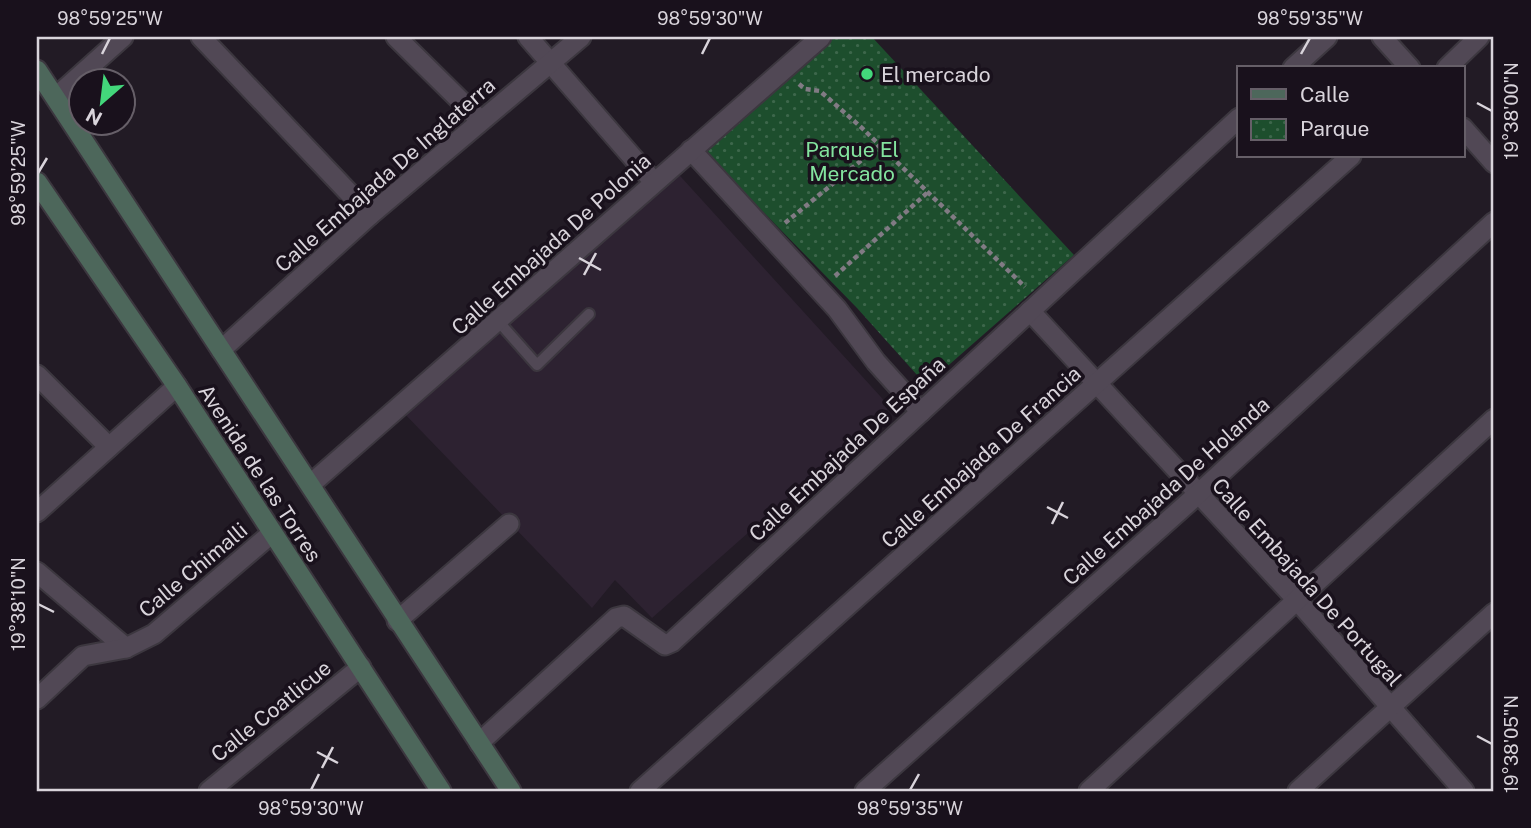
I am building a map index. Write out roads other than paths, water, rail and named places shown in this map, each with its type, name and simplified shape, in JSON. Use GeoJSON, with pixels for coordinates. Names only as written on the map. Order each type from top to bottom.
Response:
{"type":"FeatureCollection","features":[{"type":"Feature","properties":{"kind":"main road"},"geometry":{"type":"LineString","coordinates":[[37,70],[311,484],[397,621],[512,791]]}},
{"type":"Feature","properties":{"kind":"main road","name":"Avenida de las Torres"},"geometry":{"type":"LineString","coordinates":[[37,182],[177,386],[271,534],[361,667],[435,789]]}},
{"type":"Feature","properties":{"kind":"street"},"geometry":{"type":"LineString","coordinates":[[56,97],[123,37]]}},
{"type":"Feature","properties":{"kind":"street"},"geometry":{"type":"LineString","coordinates":[[201,37],[370,215]]}},
{"type":"Feature","properties":{"kind":"street"},"geometry":{"type":"LineString","coordinates":[[396,37],[480,120]]}},
{"type":"Feature","properties":{"kind":"street"},"geometry":{"type":"LineString","coordinates":[[528,37],[654,182]]}},
{"type":"Feature","properties":{"kind":"street","name":"Calle Embajada De Inglaterra"},"geometry":{"type":"LineString","coordinates":[[221,350],[370,215],[581,37]]}},
{"type":"Feature","properties":{"kind":"street","name":"Calle Embajada De Polonia"},"geometry":{"type":"LineString","coordinates":[[311,484],[821,37]]}},
{"type":"Feature","properties":{"kind":"street"},"geometry":{"type":"LineString","coordinates":[[1295,66],[1328,37]]}},
{"type":"Feature","properties":{"kind":"street"},"geometry":{"type":"LineString","coordinates":[[1382,37],[1408,66]]}},
{"type":"Feature","properties":{"kind":"street"},"geometry":{"type":"LineString","coordinates":[[1449,66],[1479,37]]}},
{"type":"Feature","properties":{"kind":"street","name":"Calle Embajada De España"},"geometry":{"type":"LineString","coordinates":[[479,743],[616,618],[624,616],[665,645],[672,642],[1237,120]]}},
{"type":"Feature","properties":{"kind":"street"},"geometry":{"type":"LineString","coordinates":[[1464,129],[1494,163]]}},
{"type":"Feature","properties":{"kind":"street"},"geometry":{"type":"LineString","coordinates":[[691,150],[820,289],[921,412]]}},
{"type":"Feature","properties":{"kind":"street","name":"Calle Embajada De Francia"},"geometry":{"type":"LineString","coordinates":[[640,791],[1349,158]]}},
{"type":"Feature","properties":{"kind":"street","name":"Calle Embajada De Holanda"},"geometry":{"type":"LineString","coordinates":[[865,791],[1198,494],[1494,222]]}},
{"type":"Feature","properties":{"kind":"street","name":"Calle Embajada De Portugal"},"geometry":{"type":"LineString","coordinates":[[1035,306],[1098,383],[1297,600],[1464,791]]}},
{"type":"Feature","properties":{"kind":"street"},"geometry":{"type":"LineString","coordinates":[[37,375],[109,447]]}},
{"type":"Feature","properties":{"kind":"street"},"geometry":{"type":"LineString","coordinates":[[37,512],[177,386]]}},
{"type":"Feature","properties":{"kind":"street"},"geometry":{"type":"LineString","coordinates":[[1089,791],[1494,418]]}},
{"type":"Feature","properties":{"kind":"street"},"geometry":{"type":"LineString","coordinates":[[397,621],[509,524]]}},
{"type":"Feature","properties":{"kind":"street","name":"Calle Chimalli"},"geometry":{"type":"LineString","coordinates":[[37,699],[83,656],[127,648],[154,634],[271,534]]}},
{"type":"Feature","properties":{"kind":"street"},"geometry":{"type":"LineString","coordinates":[[37,572],[127,648]]}},
{"type":"Feature","properties":{"kind":"street"},"geometry":{"type":"LineString","coordinates":[[1298,791],[1494,612]]}},
{"type":"Feature","properties":{"kind":"street","name":"Calle Coatlicue"},"geometry":{"type":"LineString","coordinates":[[209,791],[361,667]]}},
{"type":"Feature","properties":{"kind":"lane"},"geometry":{"type":"LineString","coordinates":[[499,322],[537,366],[589,314]]}},
{"type":"Feature","properties":{"kind":"place","name":"El mercado"},"geometry":{"type":"Point","coordinates":[867,74]}},
{"type":"Feature","properties":{"kind":"park label","name":"Parque El Mercado"},"geometry":{"type":"Point","coordinates":[852,161]}}]}
